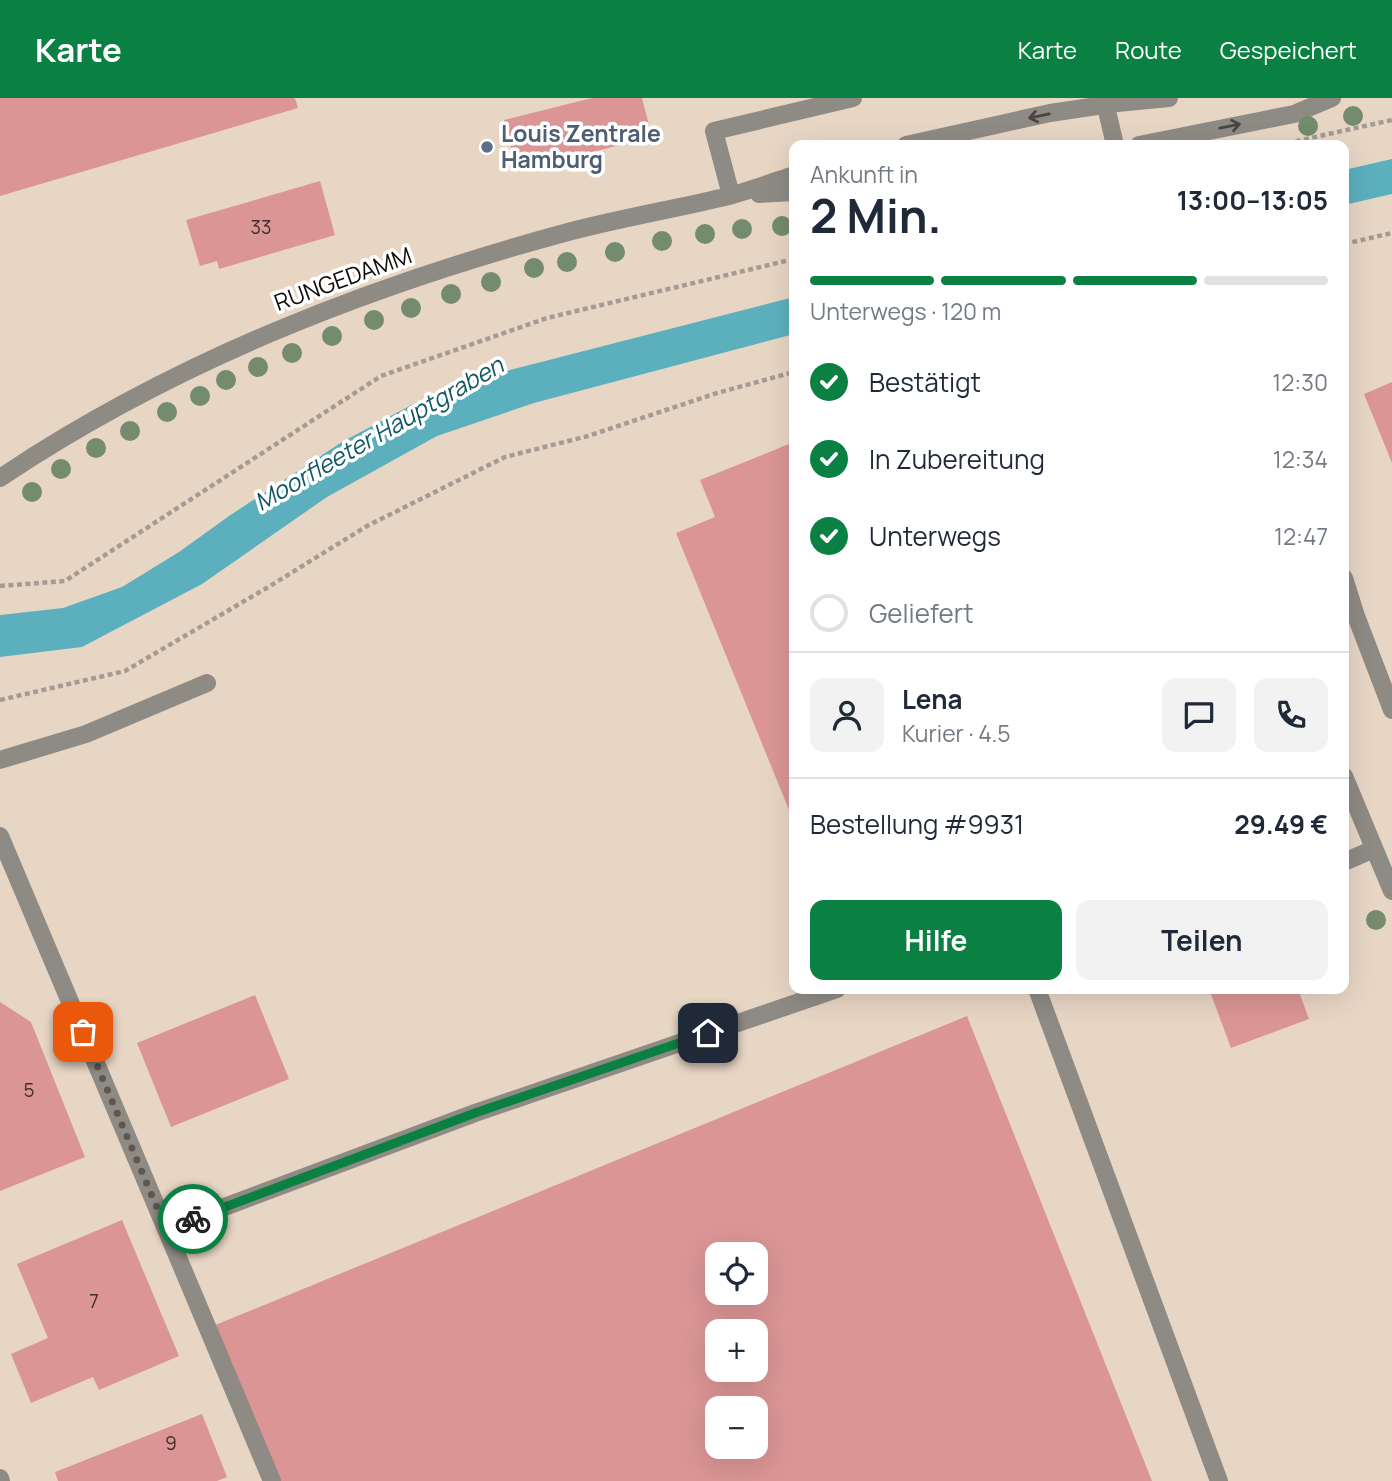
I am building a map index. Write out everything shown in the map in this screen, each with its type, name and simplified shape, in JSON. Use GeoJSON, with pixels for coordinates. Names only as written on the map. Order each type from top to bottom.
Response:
{"type":"FeatureCollection","features":[{"type":"Feature","properties":{"kind":"street"},"geometry":{"type":"LineString","coordinates":[[731,195],[714,131],[853,98]]}},
{"type":"Feature","properties":{"kind":"street"},"geometry":{"type":"LineString","coordinates":[[929,140],[1105,101],[1169,98]]}},
{"type":"Feature","properties":{"kind":"street"},"geometry":{"type":"LineString","coordinates":[[1164,140],[1294,114],[1332,98]]}},
{"type":"Feature","properties":{"kind":"street"},"geometry":{"type":"LineString","coordinates":[[1105,101],[1114,140]]}},
{"type":"Feature","properties":{"kind":"street","name":"RUNGEDAMM"},"geometry":{"type":"LineString","coordinates":[[3,469],[179,375],[274,331],[347,302],[420,276],[569,232],[731,195],[789,177]]}},
{"type":"Feature","properties":{"kind":"street","name":"RUNGEDAMM"},"geometry":{"type":"LineString","coordinates":[[731,195],[789,192]]}},
{"type":"Feature","properties":{"kind":"street"},"geometry":{"type":"LineString","coordinates":[[1349,594],[1392,710]]}},
{"type":"Feature","properties":{"kind":"street"},"geometry":{"type":"LineString","coordinates":[[0,760],[86,734],[207,683]]}},
{"type":"Feature","properties":{"kind":"street"},"geometry":{"type":"LineString","coordinates":[[1349,788],[1392,891]]}},
{"type":"Feature","properties":{"kind":"street"},"geometry":{"type":"LineString","coordinates":[[0,836],[272,1481]]}},
{"type":"Feature","properties":{"kind":"street"},"geometry":{"type":"LineString","coordinates":[[1349,860],[1374,849]]}},
{"type":"Feature","properties":{"kind":"street"},"geometry":{"type":"LineString","coordinates":[[166,1229],[475,1113],[822,994]]}},
{"type":"Feature","properties":{"kind":"street"},"geometry":{"type":"LineString","coordinates":[[1039,994],[1219,1481]]}},
{"type":"Feature","properties":{"kind":"path"},"geometry":{"type":"LineString","coordinates":[[1302,140],[1392,120]]}},
{"type":"Feature","properties":{"kind":"path"},"geometry":{"type":"LineString","coordinates":[[1349,243],[1392,233]]}},
{"type":"Feature","properties":{"kind":"path"},"geometry":{"type":"LineString","coordinates":[[0,586],[65,581],[381,376],[547,318],[789,260]]}},
{"type":"Feature","properties":{"kind":"path"},"geometry":{"type":"LineString","coordinates":[[0,700],[125,671],[367,526],[505,457],[588,436],[717,393],[789,373]]}},
{"type":"Feature","properties":{"kind":"shaded area"},"geometry":{"type":"Polygon","coordinates":[[[0,98],[1392,98],[1392,1481],[0,1481],[0,98]]]}},
{"type":"Feature","properties":{"kind":"water"},"geometry":{"type":"Polygon","coordinates":[[[1392,159],[1392,194],[1349,204],[1349,169],[1392,159]]]}},
{"type":"Feature","properties":{"kind":"water","name":"Moorfleeter Hauptgraben"},"geometry":{"type":"Polygon","coordinates":[[[789,298],[789,335],[534,403],[437,436],[327,497],[202,584],[82,647],[0,657],[0,615],[63,608],[122,587],[179,552],[342,442],[419,401],[471,380],[789,298]]]}},
{"type":"Feature","properties":{"kind":"building"},"geometry":{"type":"Polygon","coordinates":[[[0,98],[295,98],[298,108],[0,196],[0,98]]]}},
{"type":"Feature","properties":{"kind":"building"},"geometry":{"type":"Polygon","coordinates":[[[592,98],[642,98],[652,137],[517,171],[504,120],[592,98]]]}},
{"type":"Feature","properties":{"kind":"building"},"geometry":{"type":"Polygon","coordinates":[[[320,181],[335,235],[219,269],[217,261],[200,266],[186,220],[320,181]]]}},
{"type":"Feature","properties":{"kind":"building"},"geometry":{"type":"Polygon","coordinates":[[[1392,382],[1392,463],[1364,394],[1392,382]]]}},
{"type":"Feature","properties":{"kind":"building"},"geometry":{"type":"Polygon","coordinates":[[[789,444],[789,810],[676,533],[715,517],[700,480],[789,444]]]}},
{"type":"Feature","properties":{"kind":"building"},"geometry":{"type":"Polygon","coordinates":[[[1211,994],[1300,994],[1309,1019],[1231,1048],[1211,994]]]}},
{"type":"Feature","properties":{"kind":"building"},"geometry":{"type":"Polygon","coordinates":[[[255,995],[289,1079],[171,1127],[137,1043],[255,995]]]}},
{"type":"Feature","properties":{"kind":"building"},"geometry":{"type":"Polygon","coordinates":[[[0,1002],[31,1022],[85,1157],[0,1191],[0,1002]]]}},
{"type":"Feature","properties":{"kind":"building"},"geometry":{"type":"Polygon","coordinates":[[[967,1016],[1152,1481],[278,1481],[213,1326],[967,1016]]]}},
{"type":"Feature","properties":{"kind":"building"},"geometry":{"type":"Polygon","coordinates":[[[122,1220],[179,1356],[99,1390],[93,1377],[31,1403],[11,1354],[48,1338],[17,1264],[122,1220]]]}},
{"type":"Feature","properties":{"kind":"building"},"geometry":{"type":"Polygon","coordinates":[[[202,1414],[227,1477],[217,1481],[58,1481],[55,1472],[202,1414]]]}},
{"type":"Feature","properties":{"kind":"way so far"},"geometry":{"type":"LineString","coordinates":[[83,1032],[166,1229],[193,1219]]}},
{"type":"Feature","properties":{"kind":"place","name":"Louis Zentrale Hamburg"},"geometry":{"type":"Point","coordinates":[487,147]}},
{"type":"Feature","properties":{"kind":"route"},"geometry":{"type":"LineString","coordinates":[[193,1219],[475,1113],[708,1033]]}}]}
